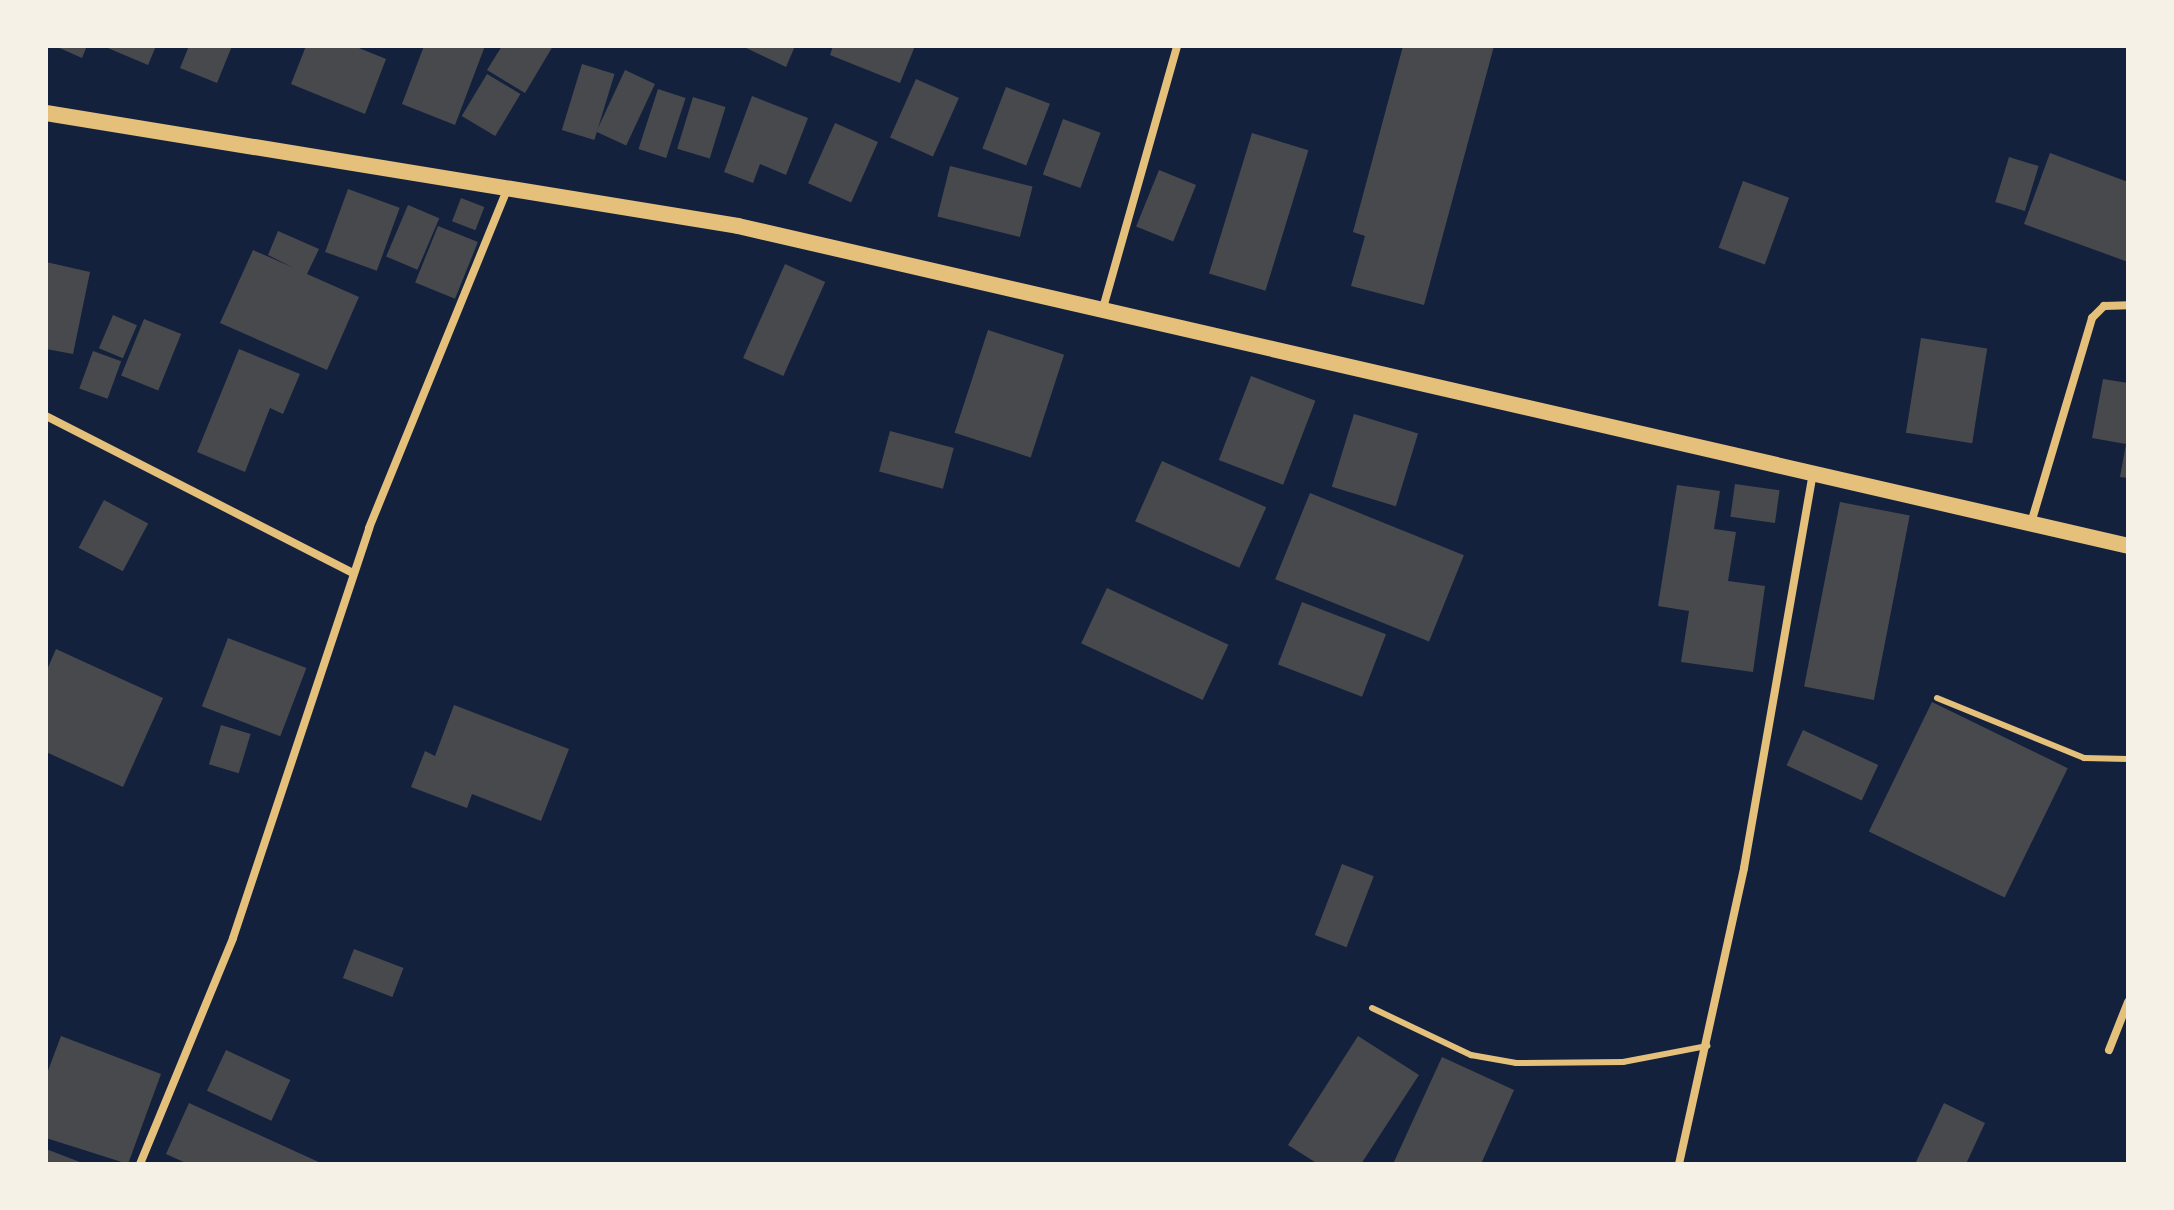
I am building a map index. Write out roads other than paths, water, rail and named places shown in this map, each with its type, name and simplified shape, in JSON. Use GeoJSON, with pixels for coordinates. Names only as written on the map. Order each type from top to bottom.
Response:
{"type":"FeatureCollection","features":[{"type":"Feature","properties":{"kind":"main road"},"geometry":{"type":"LineString","coordinates":[[46,113],[738,226],[2128,546]]}},
{"type":"Feature","properties":{"kind":"street"},"geometry":{"type":"LineString","coordinates":[[1103,308],[1177,46]]}},
{"type":"Feature","properties":{"kind":"street"},"geometry":{"type":"LineString","coordinates":[[140,1164],[233,938],[353,573],[508,188]]}},
{"type":"Feature","properties":{"kind":"street"},"geometry":{"type":"LineString","coordinates":[[2031,524],[2092,318],[2104,306],[2128,305]]}},
{"type":"Feature","properties":{"kind":"street"},"geometry":{"type":"LineString","coordinates":[[46,416],[353,573]]}},
{"type":"Feature","properties":{"kind":"street"},"geometry":{"type":"LineString","coordinates":[[1679,1164],[1707,1046],[1813,473]]}},
{"type":"Feature","properties":{"kind":"street"},"geometry":{"type":"LineString","coordinates":[[2109,1050],[2128,1002]]}},
{"type":"Feature","properties":{"kind":"lane"},"geometry":{"type":"LineString","coordinates":[[1937,698],[2084,758],[2128,759]]}},
{"type":"Feature","properties":{"kind":"lane"},"geometry":{"type":"LineString","coordinates":[[1372,1008],[1471,1055],[1516,1063],[1623,1062],[1707,1046]]}}]}
